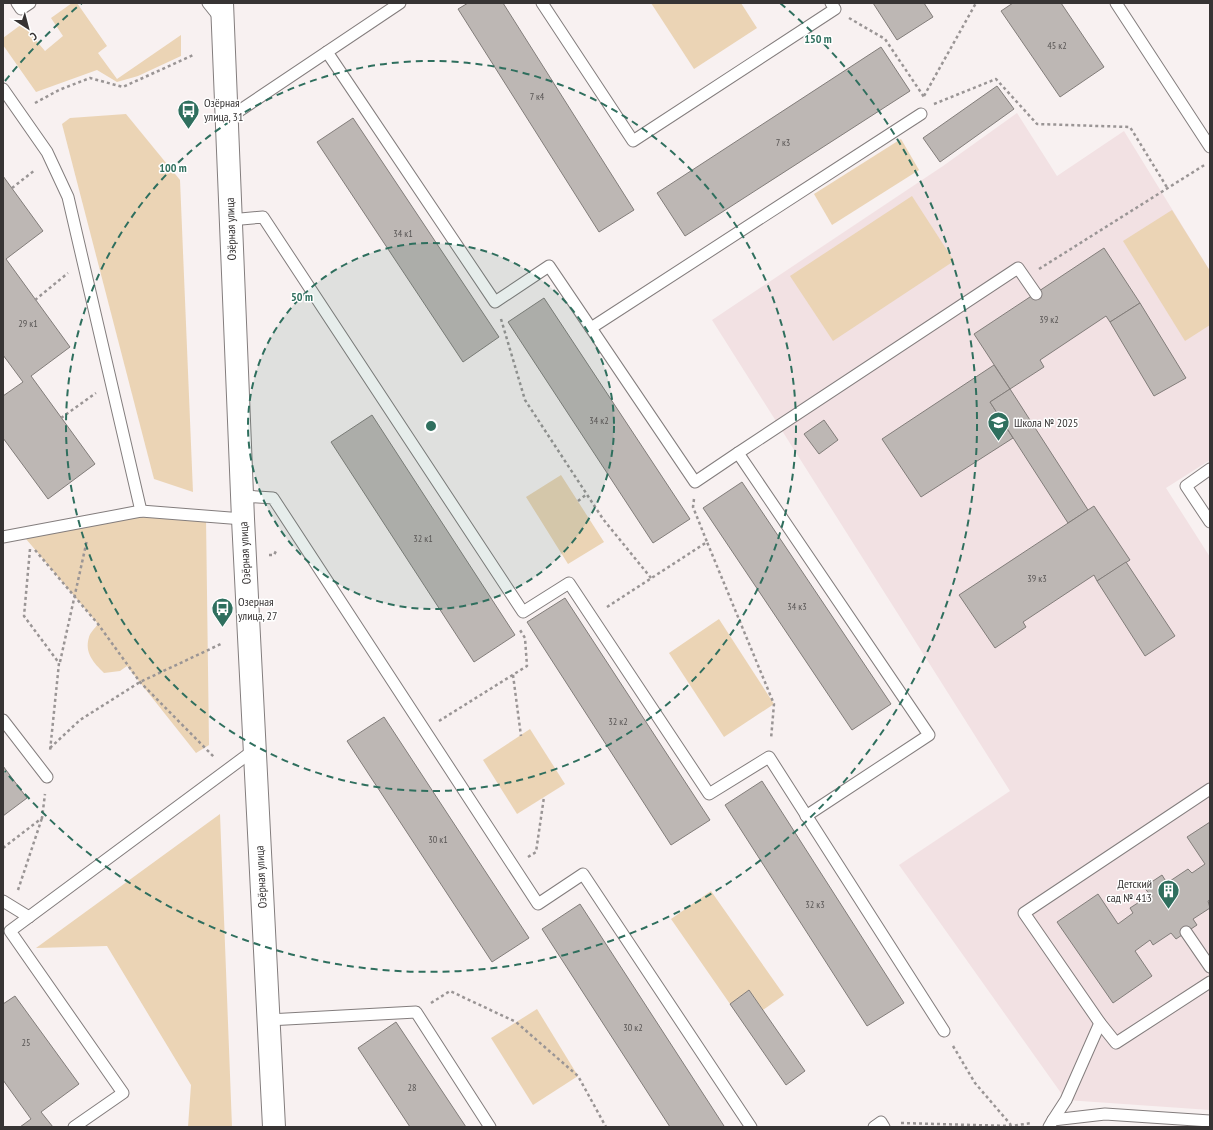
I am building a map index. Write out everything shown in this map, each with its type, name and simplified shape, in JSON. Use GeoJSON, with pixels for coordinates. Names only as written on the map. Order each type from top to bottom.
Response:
{"type":"FeatureCollection","features":[{"type":"Feature","properties":{"kind":"street","name":"Озёрная улица"},"geometry":{"type":"LineString","coordinates":[[223,13],[243,519],[274,1127]]}},
{"type":"Feature","properties":{"kind":"lane"},"geometry":{"type":"LineString","coordinates":[[17,3],[21,9],[30,3]]}},
{"type":"Feature","properties":{"kind":"lane"},"geometry":{"type":"LineString","coordinates":[[208,3],[223,13]]}},
{"type":"Feature","properties":{"kind":"lane"},"geometry":{"type":"LineString","coordinates":[[227,119],[400,3]]}},
{"type":"Feature","properties":{"kind":"lane"},"geometry":{"type":"LineString","coordinates":[[542,3],[633,141],[833,6]]}},
{"type":"Feature","properties":{"kind":"lane"},"geometry":{"type":"LineString","coordinates":[[1116,3],[1210,147]]}},
{"type":"Feature","properties":{"kind":"lane"},"geometry":{"type":"LineString","coordinates":[[327,52],[495,302],[549,266],[695,482],[1018,268],[1036,294]]}},
{"type":"Feature","properties":{"kind":"lane"},"geometry":{"type":"LineString","coordinates":[[3,89],[38,139],[50,159],[68,197],[141,511]]}},
{"type":"Feature","properties":{"kind":"lane"},"geometry":{"type":"LineString","coordinates":[[591,328],[921,114]]}},
{"type":"Feature","properties":{"kind":"lane"},"geometry":{"type":"LineString","coordinates":[[230,220],[263,217],[523,612],[569,583],[709,794],[769,757],[944,1031]]}},
{"type":"Feature","properties":{"kind":"lane"},"geometry":{"type":"LineString","coordinates":[[738,453],[929,735],[806,816]]}},
{"type":"Feature","properties":{"kind":"lane"},"geometry":{"type":"LineString","coordinates":[[1210,470],[1186,486],[1210,522]]}},
{"type":"Feature","properties":{"kind":"lane"},"geometry":{"type":"LineString","coordinates":[[243,496],[273,498],[538,904],[583,874],[751,1127]]}},
{"type":"Feature","properties":{"kind":"lane"},"geometry":{"type":"LineString","coordinates":[[5,534],[141,511],[243,519]]}},
{"type":"Feature","properties":{"kind":"lane"},"geometry":{"type":"LineString","coordinates":[[3,720],[47,777]]}},
{"type":"Feature","properties":{"kind":"lane"},"geometry":{"type":"LineString","coordinates":[[74,1127],[123,1092],[7,933],[254,750]]}},
{"type":"Feature","properties":{"kind":"lane"},"geometry":{"type":"LineString","coordinates":[[1210,789],[1024,913],[1100,1023],[1116,1043],[1210,982]]}},
{"type":"Feature","properties":{"kind":"lane"},"geometry":{"type":"LineString","coordinates":[[8,904],[29,917]]}},
{"type":"Feature","properties":{"kind":"lane"},"geometry":{"type":"LineString","coordinates":[[1186,932],[1210,967]]}},
{"type":"Feature","properties":{"kind":"lane"},"geometry":{"type":"LineString","coordinates":[[268,1020],[416,1012],[490,1127]]}},
{"type":"Feature","properties":{"kind":"lane"},"geometry":{"type":"LineString","coordinates":[[1051,1123],[1066,1100],[1100,1023]]}},
{"type":"Feature","properties":{"kind":"lane"},"geometry":{"type":"LineString","coordinates":[[1051,1123],[1104,1114],[1210,1121]]}},
{"type":"Feature","properties":{"kind":"path"},"geometry":{"type":"LineString","coordinates":[[924,96],[976,3]]}},
{"type":"Feature","properties":{"kind":"path"},"geometry":{"type":"LineString","coordinates":[[833,6],[885,39],[930,105]]}},
{"type":"Feature","properties":{"kind":"path"},"geometry":{"type":"LineString","coordinates":[[34,104],[59,90],[90,78],[123,87],[193,55]]}},
{"type":"Feature","properties":{"kind":"path"},"geometry":{"type":"LineString","coordinates":[[921,114],[930,105],[996,79],[1037,124],[1130,127],[1168,188]]}},
{"type":"Feature","properties":{"kind":"path"},"geometry":{"type":"LineString","coordinates":[[12,188],[50,159]]}},
{"type":"Feature","properties":{"kind":"path"},"geometry":{"type":"LineString","coordinates":[[1025,278],[1205,164]]}},
{"type":"Feature","properties":{"kind":"path"},"geometry":{"type":"LineString","coordinates":[[35,300],[83,262]]}},
{"type":"Feature","properties":{"kind":"path"},"geometry":{"type":"LineString","coordinates":[[495,302],[525,400],[603,519],[651,578]]}},
{"type":"Feature","properties":{"kind":"path"},"geometry":{"type":"LineString","coordinates":[[62,418],[110,382]]}},
{"type":"Feature","properties":{"kind":"path"},"geometry":{"type":"LineString","coordinates":[[695,482],[693,506],[774,704],[769,757]]}},
{"type":"Feature","properties":{"kind":"path"},"geometry":{"type":"LineString","coordinates":[[578,501],[587,494]]}},
{"type":"Feature","properties":{"kind":"path"},"geometry":{"type":"LineString","coordinates":[[8,904],[42,818],[60,662],[92,520]]}},
{"type":"Feature","properties":{"kind":"path"},"geometry":{"type":"LineString","coordinates":[[619,600],[707,542]]}},
{"type":"Feature","properties":{"kind":"path"},"geometry":{"type":"LineString","coordinates":[[60,662],[24,616],[30,544],[98,624],[140,682],[227,770]]}},
{"type":"Feature","properties":{"kind":"path"},"geometry":{"type":"LineString","coordinates":[[452,713],[527,666],[525,638],[516,624],[523,612]]}},
{"type":"Feature","properties":{"kind":"path"},"geometry":{"type":"LineString","coordinates":[[50,748],[80,720],[140,682],[223,642]]}},
{"type":"Feature","properties":{"kind":"path"},"geometry":{"type":"LineString","coordinates":[[513,675],[521,736]]}},
{"type":"Feature","properties":{"kind":"path"},"geometry":{"type":"LineString","coordinates":[[536,852],[544,797]]}},
{"type":"Feature","properties":{"kind":"path"},"geometry":{"type":"LineString","coordinates":[[3,848],[42,818]]}},
{"type":"Feature","properties":{"kind":"path"},"geometry":{"type":"LineString","coordinates":[[416,1012],[450,991],[516,1022],[578,1076],[606,1127]]}},
{"type":"Feature","properties":{"kind":"path"},"geometry":{"type":"LineString","coordinates":[[944,1031],[975,1083],[1010,1126]]}},
{"type":"Feature","properties":{"kind":"path"},"geometry":{"type":"LineString","coordinates":[[880,1125],[1010,1126],[1051,1123]]}},
{"type":"Feature","properties":{"kind":"shaded area"},"geometry":{"type":"Polygon","coordinates":[[[72,3],[77,3],[107,46],[98,53],[117,79],[181,35],[181,56],[138,76],[117,82],[97,70],[36,92],[3,45],[3,38],[22,24],[45,51],[63,36],[51,18],[72,3]]]}},
{"type":"Feature","properties":{"kind":"shaded area"},"geometry":{"type":"Polygon","coordinates":[[[651,3],[741,3],[757,28],[694,69],[651,3]]]}},
{"type":"Feature","properties":{"kind":"shaded area","name":"Школа № 2025"},"geometry":{"type":"Polygon","coordinates":[[[1017,113],[1057,176],[1124,131],[1210,271],[1210,460],[1166,488],[1210,557],[1210,1110],[1066,1100],[899,865],[1010,791],[712,320],[943,166],[1017,113]]]}},
{"type":"Feature","properties":{"kind":"shaded area"},"geometry":{"type":"Polygon","coordinates":[[[126,114],[180,180],[193,492],[154,479],[62,124],[70,118],[126,114]]]}},
{"type":"Feature","properties":{"kind":"shaded area"},"geometry":{"type":"Polygon","coordinates":[[[901,139],[919,170],[832,225],[814,194],[901,139]]]}},
{"type":"Feature","properties":{"kind":"shaded area"},"geometry":{"type":"Polygon","coordinates":[[[912,196],[954,261],[833,341],[790,276],[912,196]]]}},
{"type":"Feature","properties":{"kind":"shaded area"},"geometry":{"type":"Polygon","coordinates":[[[1172,210],[1210,271],[1210,325],[1185,341],[1123,241],[1172,210]]]}},
{"type":"Feature","properties":{"kind":"shaded area"},"geometry":{"type":"Polygon","coordinates":[[[561,475],[604,542],[568,564],[526,497],[561,475]]]}},
{"type":"Feature","properties":{"kind":"shaded area"},"geometry":{"type":"Polygon","coordinates":[[[141,511],[206,517],[209,745],[196,753],[127,666],[120,671],[104,673],[94,661],[89,653],[88,643],[90,634],[98,624],[21,533],[141,511]]]}},
{"type":"Feature","properties":{"kind":"shaded area"},"geometry":{"type":"Polygon","coordinates":[[[719,619],[774,704],[724,737],[669,653],[719,619]]]}},
{"type":"Feature","properties":{"kind":"shaded area"},"geometry":{"type":"Polygon","coordinates":[[[530,729],[565,784],[517,814],[483,760],[530,729]]]}},
{"type":"Feature","properties":{"kind":"shaded area"},"geometry":{"type":"Polygon","coordinates":[[[220,814],[232,1127],[188,1127],[191,1085],[107,946],[36,948],[220,814]]]}},
{"type":"Feature","properties":{"kind":"shaded area"},"geometry":{"type":"Polygon","coordinates":[[[711,891],[784,995],[763,1010],[749,990],[730,1004],[671,919],[711,891]]]}},
{"type":"Feature","properties":{"kind":"shaded area"},"geometry":{"type":"Polygon","coordinates":[[[537,1009],[578,1076],[533,1105],[491,1038],[537,1009]]]}},
{"type":"Feature","properties":{"kind":"building"},"geometry":{"type":"Polygon","coordinates":[[[468,3],[503,3],[634,210],[599,232],[458,9],[468,3]]]}},
{"type":"Feature","properties":{"kind":"building"},"geometry":{"type":"Polygon","coordinates":[[[873,3],[924,3],[933,17],[897,40],[873,3]]]}},
{"type":"Feature","properties":{"kind":"building"},"geometry":{"type":"Polygon","coordinates":[[[1013,3],[1061,3],[1104,67],[1060,97],[1001,11],[1013,3]]]}},
{"type":"Feature","properties":{"kind":"building"},"geometry":{"type":"Polygon","coordinates":[[[881,47],[910,91],[685,236],[657,193],[881,47]]]}},
{"type":"Feature","properties":{"kind":"building"},"geometry":{"type":"Polygon","coordinates":[[[997,86],[1014,109],[940,162],[923,138],[997,86]]]}},
{"type":"Feature","properties":{"kind":"building"},"geometry":{"type":"Polygon","coordinates":[[[353,118],[499,337],[463,362],[317,142],[353,118]]]}},
{"type":"Feature","properties":{"kind":"building"},"geometry":{"type":"Polygon","coordinates":[[[3,176],[43,231],[6,259],[70,347],[31,376],[95,464],[48,499],[3,438],[3,396],[23,382],[3,355],[3,176]]]}},
{"type":"Feature","properties":{"kind":"building"},"geometry":{"type":"Polygon","coordinates":[[[1104,248],[1140,303],[1110,322],[1106,316],[1040,360],[1044,367],[1010,389],[974,334],[1104,248]]]}},
{"type":"Feature","properties":{"kind":"building"},"geometry":{"type":"Polygon","coordinates":[[[544,298],[690,519],[653,543],[508,322],[544,298]]]}},
{"type":"Feature","properties":{"kind":"building"},"geometry":{"type":"Polygon","coordinates":[[[1140,303],[1186,378],[1154,396],[1110,322],[1140,303]]]}},
{"type":"Feature","properties":{"kind":"building"},"geometry":{"type":"Polygon","coordinates":[[[994,365],[1010,389],[990,402],[1013,438],[921,497],[882,439],[994,365]]]}},
{"type":"Feature","properties":{"kind":"building"},"geometry":{"type":"Polygon","coordinates":[[[1010,389],[1088,510],[1068,523],[990,402],[1010,389]]]}},
{"type":"Feature","properties":{"kind":"building"},"geometry":{"type":"Polygon","coordinates":[[[372,415],[515,635],[474,662],[331,442],[372,415]]]}},
{"type":"Feature","properties":{"kind":"building"},"geometry":{"type":"Polygon","coordinates":[[[824,420],[838,440],[819,454],[804,434],[824,420]]]}},
{"type":"Feature","properties":{"kind":"building"},"geometry":{"type":"Polygon","coordinates":[[[742,482],[891,704],[852,730],[703,508],[742,482]]]}},
{"type":"Feature","properties":{"kind":"building"},"geometry":{"type":"Polygon","coordinates":[[[1094,506],[1130,560],[1097,581],[1094,575],[1023,622],[1026,627],[995,648],[959,595],[1094,506]]]}},
{"type":"Feature","properties":{"kind":"building"},"geometry":{"type":"Polygon","coordinates":[[[1126,562],[1175,636],[1145,656],[1097,581],[1126,562]]]}},
{"type":"Feature","properties":{"kind":"building"},"geometry":{"type":"Polygon","coordinates":[[[565,598],[710,820],[671,845],[527,622],[565,598]]]}},
{"type":"Feature","properties":{"kind":"building"},"geometry":{"type":"Polygon","coordinates":[[[384,717],[529,938],[492,962],[347,741],[384,717]]]}},
{"type":"Feature","properties":{"kind":"building"},"geometry":{"type":"Polygon","coordinates":[[[3,766],[27,798],[3,816],[3,766]]]}},
{"type":"Feature","properties":{"kind":"building"},"geometry":{"type":"Polygon","coordinates":[[[762,781],[904,1003],[867,1026],[725,805],[762,781]]]}},
{"type":"Feature","properties":{"kind":"building","name":"Детский сад № 413"},"geometry":{"type":"Polygon","coordinates":[[[1210,822],[1210,900],[1208,901],[1210,908],[1193,919],[1197,925],[1176,939],[1171,933],[1153,945],[1150,940],[1135,951],[1152,976],[1113,1003],[1057,922],[1098,894],[1118,924],[1133,913],[1130,908],[1150,895],[1144,887],[1162,875],[1167,883],[1188,869],[1192,873],[1205,864],[1187,837],[1210,822]]]}},
{"type":"Feature","properties":{"kind":"building"},"geometry":{"type":"Polygon","coordinates":[[[580,904],[724,1126],[670,1127],[542,929],[580,904]]]}},
{"type":"Feature","properties":{"kind":"building"},"geometry":{"type":"Polygon","coordinates":[[[749,990],[805,1071],[786,1085],[730,1004],[749,990]]]}},
{"type":"Feature","properties":{"kind":"building"},"geometry":{"type":"Polygon","coordinates":[[[15,996],[79,1084],[41,1112],[53,1127],[20,1127],[31,1119],[3,1080],[3,1004],[15,996]]]}},
{"type":"Feature","properties":{"kind":"building"},"geometry":{"type":"Polygon","coordinates":[[[396,1022],[466,1127],[410,1127],[358,1048],[396,1022]]]}},
{"type":"Feature","properties":{"kind":"place","name":"Озёрная улица, 31"},"geometry":{"type":"Point","coordinates":[189,130]}},
{"type":"Feature","properties":{"kind":"place","name":"Школа № 2025"},"geometry":{"type":"Point","coordinates":[999,442]}},
{"type":"Feature","properties":{"kind":"place","name":"Озерная улица, 27"},"geometry":{"type":"Point","coordinates":[223,628]}},
{"type":"Feature","properties":{"kind":"place","name":"Детский сад № 413"},"geometry":{"type":"Point","coordinates":[1168,910]}}]}
